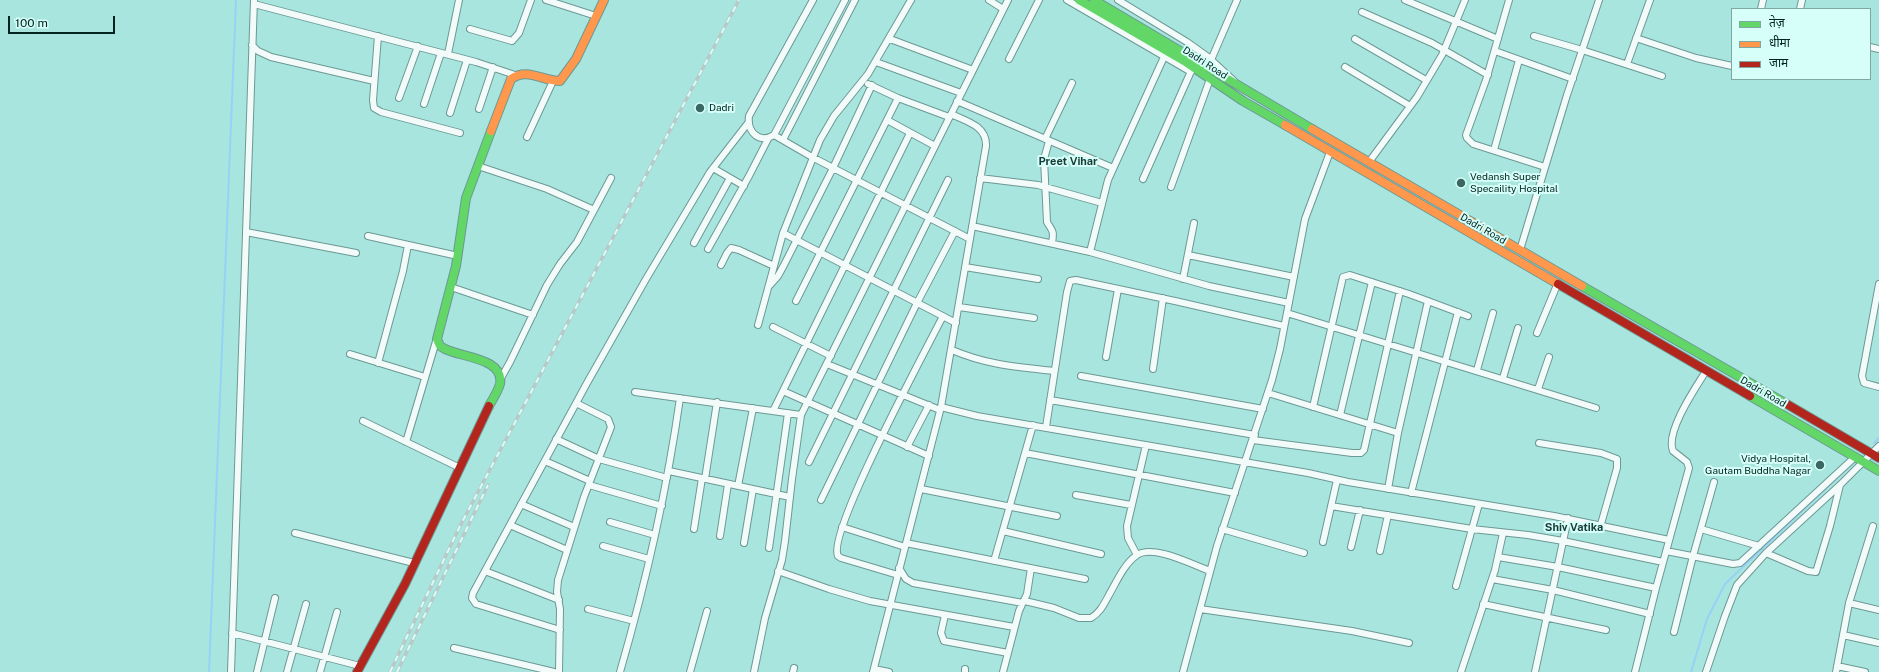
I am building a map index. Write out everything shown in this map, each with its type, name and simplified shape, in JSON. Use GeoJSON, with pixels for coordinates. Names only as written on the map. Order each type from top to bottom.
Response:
{"type":"FeatureCollection","features":[{"type":"Feature","properties":{"kind":"street"},"geometry":{"type":"LineString","coordinates":[[424,104],[445,54],[459,0]]}},
{"type":"Feature","properties":{"kind":"street"},"geometry":{"type":"LineString","coordinates":[[470,29],[512,41],[519,33],[531,0]]}},
{"type":"Feature","properties":{"kind":"street"},"geometry":{"type":"LineString","coordinates":[[546,0],[596,16]]}},
{"type":"Feature","properties":{"kind":"street"},"geometry":{"type":"LineString","coordinates":[[231,672],[254,2],[418,46],[493,67],[515,75],[524,73],[553,81],[560,81],[576,59],[604,0]]}},
{"type":"Feature","properties":{"kind":"street"},"geometry":{"type":"LineString","coordinates":[[560,630],[476,604],[472,598],[473,593],[556,439],[646,279],[713,168],[748,123],[749,116],[813,0]]}},
{"type":"Feature","properties":{"kind":"street"},"geometry":{"type":"LineString","coordinates":[[708,249],[744,186],[768,139],[774,135],[845,0]]}},
{"type":"Feature","properties":{"kind":"street"},"geometry":{"type":"LineString","coordinates":[[783,140],[855,0]]}},
{"type":"Feature","properties":{"kind":"street"},"geometry":{"type":"LineString","coordinates":[[758,325],[783,233],[812,157],[828,125],[876,62],[911,0]]}},
{"type":"Feature","properties":{"kind":"street"},"geometry":{"type":"LineString","coordinates":[[989,0],[1003,9]]}},
{"type":"Feature","properties":{"kind":"street"},"geometry":{"type":"LineString","coordinates":[[754,672],[765,618],[786,541],[790,496],[801,415],[1008,0]]}},
{"type":"Feature","properties":{"kind":"street"},"geometry":{"type":"LineString","coordinates":[[1009,59],[1039,0]]}},
{"type":"Feature","properties":{"kind":"street"},"geometry":{"type":"LineString","coordinates":[[1067,0],[1164,57],[1191,70],[1143,179]]}},
{"type":"Feature","properties":{"kind":"street","name":"Dadri Road"},"geometry":{"type":"LineString","coordinates":[[1079,0],[1191,70],[1210,79],[1243,101],[1879,471]]}},
{"type":"Feature","properties":{"kind":"street","name":"Dadri Road"},"geometry":{"type":"LineString","coordinates":[[1094,0],[1369,162],[1875,456]]}},
{"type":"Feature","properties":{"kind":"street"},"geometry":{"type":"LineString","coordinates":[[1118,0],[1187,42],[1211,60],[1239,85]]}},
{"type":"Feature","properties":{"kind":"street"},"geometry":{"type":"LineString","coordinates":[[1211,60],[1237,0]]}},
{"type":"Feature","properties":{"kind":"street"},"geometry":{"type":"LineString","coordinates":[[1404,0],[1498,39]]}},
{"type":"Feature","properties":{"kind":"street"},"geometry":{"type":"LineString","coordinates":[[1369,162],[1410,106],[1426,80],[1444,49],[1465,0]]}},
{"type":"Feature","properties":{"kind":"street"},"geometry":{"type":"LineString","coordinates":[[1509,0],[1488,75],[1466,135],[1469,141],[1545,167]]}},
{"type":"Feature","properties":{"kind":"street"},"geometry":{"type":"LineString","coordinates":[[1520,250],[1572,78],[1599,0]]}},
{"type":"Feature","properties":{"kind":"street"},"geometry":{"type":"LineString","coordinates":[[1627,64],[1650,0]]}},
{"type":"Feature","properties":{"kind":"street"},"geometry":{"type":"LineString","coordinates":[[1362,12],[1444,49],[1488,75]]}},
{"type":"Feature","properties":{"kind":"street"},"geometry":{"type":"LineString","coordinates":[[378,36],[373,105],[376,110],[460,133]]}},
{"type":"Feature","properties":{"kind":"street"},"geometry":{"type":"LineString","coordinates":[[1534,36],[1662,76]]}},
{"type":"Feature","properties":{"kind":"street"},"geometry":{"type":"LineString","coordinates":[[1636,38],[1696,58],[1731,66]]}},
{"type":"Feature","properties":{"kind":"street"},"geometry":{"type":"LineString","coordinates":[[890,39],[972,70]]}},
{"type":"Feature","properties":{"kind":"street"},"geometry":{"type":"LineString","coordinates":[[1355,39],[1426,80]]}},
{"type":"Feature","properties":{"kind":"street"},"geometry":{"type":"LineString","coordinates":[[252,45],[258,51],[271,57],[374,81]]}},
{"type":"Feature","properties":{"kind":"street"},"geometry":{"type":"LineString","coordinates":[[399,98],[418,46]]}},
{"type":"Feature","properties":{"kind":"street"},"geometry":{"type":"LineString","coordinates":[[1495,51],[1572,78]]}},
{"type":"Feature","properties":{"kind":"street"},"geometry":{"type":"LineString","coordinates":[[1090,252],[1102,203],[1113,168],[1164,57]]}},
{"type":"Feature","properties":{"kind":"street"},"geometry":{"type":"LineString","coordinates":[[450,113],[467,60]]}},
{"type":"Feature","properties":{"kind":"street"},"geometry":{"type":"LineString","coordinates":[[1494,150],[1519,60]]}},
{"type":"Feature","properties":{"kind":"street"},"geometry":{"type":"LineString","coordinates":[[876,62],[961,93]]}},
{"type":"Feature","properties":{"kind":"street"},"geometry":{"type":"LineString","coordinates":[[479,109],[493,67]]}},
{"type":"Feature","properties":{"kind":"street"},"geometry":{"type":"LineString","coordinates":[[1345,67],[1410,106]]}},
{"type":"Feature","properties":{"kind":"street"},"geometry":{"type":"LineString","coordinates":[[406,442],[451,287],[458,256],[463,206],[511,79],[515,75]]}},
{"type":"Feature","properties":{"kind":"street"},"geometry":{"type":"LineString","coordinates":[[1171,187],[1210,79]]}},
{"type":"Feature","properties":{"kind":"street"},"geometry":{"type":"LineString","coordinates":[[527,137],[553,81]]}},
{"type":"Feature","properties":{"kind":"street"},"geometry":{"type":"LineString","coordinates":[[863,81],[898,98],[979,127],[986,136],[986,146],[941,408],[921,489],[899,568],[874,671],[889,672]]}},
{"type":"Feature","properties":{"kind":"street"},"geometry":{"type":"LineString","coordinates":[[1052,243],[1052,227],[1047,222],[1048,216],[1045,208],[1044,159],[1047,140],[1072,83]]}},
{"type":"Feature","properties":{"kind":"street"},"geometry":{"type":"LineString","coordinates":[[768,287],[778,276],[833,168],[872,85]]}},
{"type":"Feature","properties":{"kind":"street"},"geometry":{"type":"LineString","coordinates":[[796,301],[898,98]]}},
{"type":"Feature","properties":{"kind":"street"},"geometry":{"type":"LineString","coordinates":[[957,101],[1113,168]]}},
{"type":"Feature","properties":{"kind":"street"},"geometry":{"type":"LineString","coordinates":[[887,120],[935,146]]}},
{"type":"Feature","properties":{"kind":"street"},"geometry":{"type":"LineString","coordinates":[[748,123],[753,134],[761,139],[768,139]]}},
{"type":"Feature","properties":{"kind":"street"},"geometry":{"type":"LineString","coordinates":[[774,411],[844,266],[882,194],[910,133]]}},
{"type":"Feature","properties":{"kind":"street"},"geometry":{"type":"LineString","coordinates":[[774,135],[812,157],[970,239]]}},
{"type":"Feature","properties":{"kind":"street"},"geometry":{"type":"LineString","coordinates":[[1183,672],[1222,529],[1268,393],[1280,348],[1305,219],[1330,152]]}},
{"type":"Feature","properties":{"kind":"street"},"geometry":{"type":"LineString","coordinates":[[478,166],[547,189],[594,210]]}},
{"type":"Feature","properties":{"kind":"street"},"geometry":{"type":"LineString","coordinates":[[713,168],[744,186]]}},
{"type":"Feature","properties":{"kind":"street"},"geometry":{"type":"LineString","coordinates":[[501,378],[560,264],[577,242],[611,178]]}},
{"type":"Feature","properties":{"kind":"street"},"geometry":{"type":"LineString","coordinates":[[694,243],[730,178]]}},
{"type":"Feature","properties":{"kind":"street"},"geometry":{"type":"LineString","coordinates":[[980,178],[1044,187],[1102,203]]}},
{"type":"Feature","properties":{"kind":"street"},"geometry":{"type":"LineString","coordinates":[[809,462],[948,180]]}},
{"type":"Feature","properties":{"kind":"street"},"geometry":{"type":"LineString","coordinates":[[1183,279],[1194,223]]}},
{"type":"Feature","properties":{"kind":"street"},"geometry":{"type":"LineString","coordinates":[[972,226],[1090,252],[1183,279],[1289,303]]}},
{"type":"Feature","properties":{"kind":"street"},"geometry":{"type":"LineString","coordinates":[[246,232],[356,253]]}},
{"type":"Feature","properties":{"kind":"street"},"geometry":{"type":"LineString","coordinates":[[821,500],[917,303],[955,232]]}},
{"type":"Feature","properties":{"kind":"street"},"geometry":{"type":"LineString","coordinates":[[783,233],[893,292],[956,323]]}},
{"type":"Feature","properties":{"kind":"street"},"geometry":{"type":"LineString","coordinates":[[368,236],[458,256]]}},
{"type":"Feature","properties":{"kind":"street"},"geometry":{"type":"LineString","coordinates":[[378,363],[403,271],[408,245]]}},
{"type":"Feature","properties":{"kind":"street"},"geometry":{"type":"LineString","coordinates":[[721,265],[730,249],[734,248],[774,266]]}},
{"type":"Feature","properties":{"kind":"street"},"geometry":{"type":"LineString","coordinates":[[1188,255],[1294,277]]}},
{"type":"Feature","properties":{"kind":"street"},"geometry":{"type":"LineString","coordinates":[[965,267],[1038,279]]}},
{"type":"Feature","properties":{"kind":"street"},"geometry":{"type":"LineString","coordinates":[[1314,407],[1343,277],[1350,275],[1400,291],[1468,316]]}},
{"type":"Feature","properties":{"kind":"street"},"geometry":{"type":"LineString","coordinates":[[1046,427],[1070,281],[1076,280],[1162,298],[1284,326]]}},
{"type":"Feature","properties":{"kind":"street"},"geometry":{"type":"LineString","coordinates":[[1340,415],[1372,282]]}},
{"type":"Feature","properties":{"kind":"street"},"geometry":{"type":"LineString","coordinates":[[1537,333],[1557,284]]}},
{"type":"Feature","properties":{"kind":"street"},"geometry":{"type":"LineString","coordinates":[[1879,284],[1862,376],[1864,382],[1879,387]]}},
{"type":"Feature","properties":{"kind":"street"},"geometry":{"type":"LineString","coordinates":[[451,287],[533,315]]}},
{"type":"Feature","properties":{"kind":"street"},"geometry":{"type":"LineString","coordinates":[[1106,357],[1118,289]]}},
{"type":"Feature","properties":{"kind":"street"},"geometry":{"type":"LineString","coordinates":[[1050,400],[1254,437],[1358,454],[1364,450],[1368,424],[1389,344],[1400,291]]}},
{"type":"Feature","properties":{"kind":"street"},"geometry":{"type":"LineString","coordinates":[[1153,370],[1162,298]]}},
{"type":"Feature","properties":{"kind":"street"},"geometry":{"type":"LineString","coordinates":[[1388,489],[1398,433],[1428,301]]}},
{"type":"Feature","properties":{"kind":"street"},"geometry":{"type":"LineString","coordinates":[[959,307],[1034,318]]}},
{"type":"Feature","properties":{"kind":"street"},"geometry":{"type":"LineString","coordinates":[[1287,312],[1596,408]]}},
{"type":"Feature","properties":{"kind":"street"},"geometry":{"type":"LineString","coordinates":[[1411,493],[1433,412],[1444,360],[1458,312]]}},
{"type":"Feature","properties":{"kind":"street"},"geometry":{"type":"LineString","coordinates":[[1476,370],[1493,313]]}},
{"type":"Feature","properties":{"kind":"street"},"geometry":{"type":"LineString","coordinates":[[898,575],[850,562],[838,556],[836,550],[842,527],[855,494],[943,316]]}},
{"type":"Feature","properties":{"kind":"street"},"geometry":{"type":"LineString","coordinates":[[773,327],[831,356]]}},
{"type":"Feature","properties":{"kind":"street"},"geometry":{"type":"LineString","coordinates":[[1503,378],[1518,328]]}},
{"type":"Feature","properties":{"kind":"street"},"geometry":{"type":"LineString","coordinates":[[232,633],[324,656],[359,669],[405,584],[500,384],[500,372],[495,366],[444,350],[438,343],[437,338]]}},
{"type":"Feature","properties":{"kind":"street"},"geometry":{"type":"LineString","coordinates":[[952,350],[990,363],[1054,371]]}},
{"type":"Feature","properties":{"kind":"street"},"geometry":{"type":"LineString","coordinates":[[350,354],[425,378]]}},
{"type":"Feature","properties":{"kind":"street"},"geometry":{"type":"LineString","coordinates":[[1538,389],[1549,357]]}},
{"type":"Feature","properties":{"kind":"street"},"geometry":{"type":"LineString","coordinates":[[827,364],[929,405],[977,416],[1308,473],[1337,480],[1411,493],[1568,518],[1669,540]]}},
{"type":"Feature","properties":{"kind":"street"},"geometry":{"type":"LineString","coordinates":[[1635,672],[1689,468],[1687,462],[1673,451],[1672,442],[1680,416],[1706,371]]}},
{"type":"Feature","properties":{"kind":"street"},"geometry":{"type":"LineString","coordinates":[[1081,376],[1263,409]]}},
{"type":"Feature","properties":{"kind":"street"},"geometry":{"type":"LineString","coordinates":[[783,391],[929,456]]}},
{"type":"Feature","properties":{"kind":"street"},"geometry":{"type":"LineString","coordinates":[[635,392],[717,402],[801,415]]}},
{"type":"Feature","properties":{"kind":"street"},"geometry":{"type":"LineString","coordinates":[[1268,393],[1398,433]]}},
{"type":"Feature","properties":{"kind":"street"},"geometry":{"type":"LineString","coordinates":[[620,672],[662,506],[680,398]]}},
{"type":"Feature","properties":{"kind":"street"},"geometry":{"type":"LineString","coordinates":[[694,529],[717,402]]}},
{"type":"Feature","properties":{"kind":"street"},"geometry":{"type":"LineString","coordinates":[[559,672],[560,630],[557,586],[574,527],[610,430],[610,422],[608,419],[576,403]]}},
{"type":"Feature","properties":{"kind":"street"},"geometry":{"type":"LineString","coordinates":[[907,447],[929,405]]}},
{"type":"Feature","properties":{"kind":"street"},"geometry":{"type":"LineString","coordinates":[[738,486],[753,408]]}},
{"type":"Feature","properties":{"kind":"street"},"geometry":{"type":"LineString","coordinates":[[770,548],[788,413]]}},
{"type":"Feature","properties":{"kind":"street"},"geometry":{"type":"LineString","coordinates":[[363,421],[460,468]]}},
{"type":"Feature","properties":{"kind":"street"},"geometry":{"type":"LineString","coordinates":[[994,561],[1033,425]]}},
{"type":"Feature","properties":{"kind":"street"},"geometry":{"type":"LineString","coordinates":[[556,439],[599,459],[667,478]]}},
{"type":"Feature","properties":{"kind":"street"},"geometry":{"type":"LineString","coordinates":[[1539,443],[1601,453],[1617,459],[1617,468],[1601,524]]}},
{"type":"Feature","properties":{"kind":"street"},"geometry":{"type":"LineString","coordinates":[[1137,555],[1128,538],[1127,526],[1146,445]]}},
{"type":"Feature","properties":{"kind":"street"},"geometry":{"type":"LineString","coordinates":[[1706,672],[1737,585],[1766,553],[1864,462],[1875,456],[1879,446]]}},
{"type":"Feature","properties":{"kind":"street"},"geometry":{"type":"LineString","coordinates":[[1025,453],[1235,493]]}},
{"type":"Feature","properties":{"kind":"street"},"geometry":{"type":"LineString","coordinates":[[1666,551],[1737,564],[1744,560],[1855,457]]}},
{"type":"Feature","properties":{"kind":"street"},"geometry":{"type":"LineString","coordinates":[[545,461],[590,483],[662,506]]}},
{"type":"Feature","properties":{"kind":"street"},"geometry":{"type":"LineString","coordinates":[[669,471],[790,496]]}},
{"type":"Feature","properties":{"kind":"street"},"geometry":{"type":"LineString","coordinates":[[1323,542],[1337,480]]}},
{"type":"Feature","properties":{"kind":"street"},"geometry":{"type":"LineString","coordinates":[[1674,632],[1693,556],[1714,482]]}},
{"type":"Feature","properties":{"kind":"street"},"geometry":{"type":"LineString","coordinates":[[720,536],[728,484]]}},
{"type":"Feature","properties":{"kind":"street"},"geometry":{"type":"LineString","coordinates":[[1766,553],[1808,571],[1816,572],[1830,526],[1840,485]]}},
{"type":"Feature","properties":{"kind":"street"},"geometry":{"type":"LineString","coordinates":[[744,543],[752,489]]}},
{"type":"Feature","properties":{"kind":"street"},"geometry":{"type":"LineString","coordinates":[[921,489],[1056,516]]}},
{"type":"Feature","properties":{"kind":"street"},"geometry":{"type":"LineString","coordinates":[[1076,495],[1131,505]]}},
{"type":"Feature","properties":{"kind":"street"},"geometry":{"type":"LineString","coordinates":[[521,504],[574,527]]}},
{"type":"Feature","properties":{"kind":"street"},"geometry":{"type":"LineString","coordinates":[[1456,586],[1479,504]]}},
{"type":"Feature","properties":{"kind":"street"},"geometry":{"type":"LineString","coordinates":[[1332,506],[1472,530],[1528,535],[1663,562]]}},
{"type":"Feature","properties":{"kind":"street"},"geometry":{"type":"LineString","coordinates":[[1351,547],[1360,510]]}},
{"type":"Feature","properties":{"kind":"street"},"geometry":{"type":"LineString","coordinates":[[1380,551],[1388,515]]}},
{"type":"Feature","properties":{"kind":"street"},"geometry":{"type":"LineString","coordinates":[[1535,672],[1568,518]]}},
{"type":"Feature","properties":{"kind":"street"},"geometry":{"type":"LineString","coordinates":[[610,522],[655,535]]}},
{"type":"Feature","properties":{"kind":"street"},"geometry":{"type":"LineString","coordinates":[[510,525],[567,550]]}},
{"type":"Feature","properties":{"kind":"street"},"geometry":{"type":"LineString","coordinates":[[1865,672],[1836,669],[1850,604],[1873,526]]}},
{"type":"Feature","properties":{"kind":"street"},"geometry":{"type":"LineString","coordinates":[[842,527],[906,545],[1085,579]]}},
{"type":"Feature","properties":{"kind":"street"},"geometry":{"type":"LineString","coordinates":[[1222,529],[1304,553]]}},
{"type":"Feature","properties":{"kind":"street"},"geometry":{"type":"LineString","coordinates":[[1701,529],[1759,546]]}},
{"type":"Feature","properties":{"kind":"street"},"geometry":{"type":"LineString","coordinates":[[1003,531],[1101,554]]}},
{"type":"Feature","properties":{"kind":"street"},"geometry":{"type":"LineString","coordinates":[[295,533],[414,563]]}},
{"type":"Feature","properties":{"kind":"street"},"geometry":{"type":"LineString","coordinates":[[1461,672],[1492,579],[1503,533]]}},
{"type":"Feature","properties":{"kind":"street"},"geometry":{"type":"LineString","coordinates":[[602,546],[649,559]]}},
{"type":"Feature","properties":{"kind":"street"},"geometry":{"type":"LineString","coordinates":[[899,568],[906,579],[913,584],[1054,608],[1079,618],[1091,618],[1101,609],[1119,577],[1129,563],[1137,555],[1144,552],[1161,553],[1210,571]]}},
{"type":"Feature","properties":{"kind":"street"},"geometry":{"type":"LineString","coordinates":[[1498,557],[1558,567],[1656,588]]}},
{"type":"Feature","properties":{"kind":"street"},"geometry":{"type":"LineString","coordinates":[[1003,672],[1014,627],[1024,602],[1031,568]]}},
{"type":"Feature","properties":{"kind":"street"},"geometry":{"type":"LineString","coordinates":[[485,571],[559,600]]}},
{"type":"Feature","properties":{"kind":"street"},"geometry":{"type":"LineString","coordinates":[[778,571],[829,590],[890,606],[1014,627]]}},
{"type":"Feature","properties":{"kind":"street"},"geometry":{"type":"LineString","coordinates":[[1492,579],[1553,590],[1650,614]]}},
{"type":"Feature","properties":{"kind":"street"},"geometry":{"type":"LineString","coordinates":[[257,672],[275,598]]}},
{"type":"Feature","properties":{"kind":"street"},"geometry":{"type":"LineString","coordinates":[[287,672],[306,604]]}},
{"type":"Feature","properties":{"kind":"street"},"geometry":{"type":"LineString","coordinates":[[1483,604],[1606,630]]}},
{"type":"Feature","properties":{"kind":"street"},"geometry":{"type":"LineString","coordinates":[[1850,604],[1879,610]]}},
{"type":"Feature","properties":{"kind":"street"},"geometry":{"type":"LineString","coordinates":[[588,609],[634,621]]}},
{"type":"Feature","properties":{"kind":"street"},"geometry":{"type":"LineString","coordinates":[[1200,609],[1352,631],[1409,643]]}},
{"type":"Feature","properties":{"kind":"street"},"geometry":{"type":"LineString","coordinates":[[690,672],[707,611]]}},
{"type":"Feature","properties":{"kind":"street"},"geometry":{"type":"LineString","coordinates":[[320,672],[337,612]]}},
{"type":"Feature","properties":{"kind":"street"},"geometry":{"type":"LineString","coordinates":[[945,615],[941,633],[944,641],[1008,653]]}},
{"type":"Feature","properties":{"kind":"street"},"geometry":{"type":"LineString","coordinates":[[1843,635],[1879,643]]}},
{"type":"Feature","properties":{"kind":"street"},"geometry":{"type":"LineString","coordinates":[[454,648],[554,672]]}},
{"type":"Feature","properties":{"kind":"waterway"},"geometry":{"type":"LineString","coordinates":[[209,672],[236,0]]}},
{"type":"Feature","properties":{"kind":"waterway"},"geometry":{"type":"LineString","coordinates":[[1874,443],[1879,438]]}},
{"type":"Feature","properties":{"kind":"waterway"},"geometry":{"type":"LineString","coordinates":[[1691,672],[1707,619],[1725,584],[1854,462]]}},
{"type":"Feature","properties":{"kind":"railway"},"geometry":{"type":"LineString","coordinates":[[390,672],[460,526],[739,0]]}},
{"type":"Feature","properties":{"kind":"railway"},"geometry":{"type":"LineString","coordinates":[[397,672],[488,485]]}},
{"type":"Feature","properties":{"kind":"traffic: fast"},"geometry":{"type":"LineString","coordinates":[[1079,0],[1184,61],[1243,101],[1285,125]]}},
{"type":"Feature","properties":{"kind":"traffic: fast"},"geometry":{"type":"LineString","coordinates":[[1094,0],[1312,129]]}},
{"type":"Feature","properties":{"kind":"traffic: fast"},"geometry":{"type":"LineString","coordinates":[[489,406],[500,384],[500,375],[496,369],[480,360],[445,349],[440,346],[437,339],[456,266],[466,198],[491,131]]}},
{"type":"Feature","properties":{"kind":"traffic: fast"},"geometry":{"type":"LineString","coordinates":[[1582,286],[1785,403]]}},
{"type":"Feature","properties":{"kind":"traffic: fast"},"geometry":{"type":"LineString","coordinates":[[1750,396],[1879,471]]}},
{"type":"Feature","properties":{"kind":"traffic: slow"},"geometry":{"type":"LineString","coordinates":[[491,131],[511,79],[523,74],[529,74],[560,81],[576,59],[604,0]]}},
{"type":"Feature","properties":{"kind":"traffic: slow"},"geometry":{"type":"LineString","coordinates":[[1285,125],[1558,284]]}},
{"type":"Feature","properties":{"kind":"traffic: slow"},"geometry":{"type":"LineString","coordinates":[[1312,129],[1582,286]]}},
{"type":"Feature","properties":{"kind":"traffic: jam"},"geometry":{"type":"LineString","coordinates":[[1558,284],[1750,396]]}},
{"type":"Feature","properties":{"kind":"traffic: jam"},"geometry":{"type":"LineString","coordinates":[[1785,403],[1879,458]]}},
{"type":"Feature","properties":{"kind":"traffic: jam"},"geometry":{"type":"LineString","coordinates":[[357,672],[405,584],[489,406]]}},
{"type":"Feature","properties":{"kind":"place","name":"Dadri"},"geometry":{"type":"Point","coordinates":[700,108]}},
{"type":"Feature","properties":{"kind":"place","name":"Vedansh Super Specaility Hospital"},"geometry":{"type":"Point","coordinates":[1461,183]}},
{"type":"Feature","properties":{"kind":"place","name":"Vidya Hospital, Gautam Buddha Nagar"},"geometry":{"type":"Point","coordinates":[1820,465]}},
{"type":"Feature","properties":{"kind":"district","name":"Preet Vihar"},"geometry":{"type":"Point","coordinates":[1068,162]}},
{"type":"Feature","properties":{"kind":"district","name":"Shiv Vatika"},"geometry":{"type":"Point","coordinates":[1574,528]}}]}
